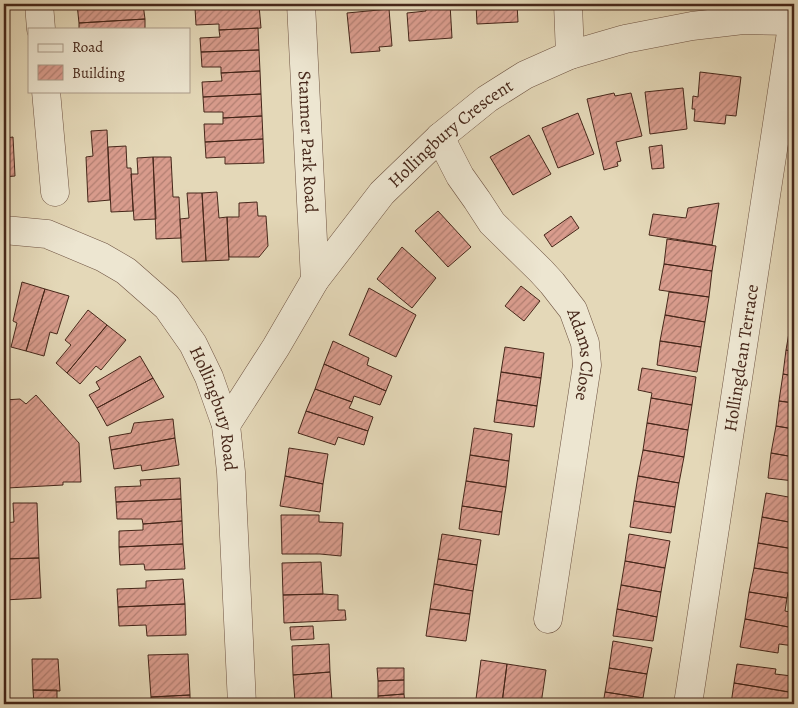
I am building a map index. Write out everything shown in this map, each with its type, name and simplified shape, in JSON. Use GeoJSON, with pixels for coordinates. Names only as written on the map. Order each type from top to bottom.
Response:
{"type":"FeatureCollection","features":[{"type":"Feature","properties":{"kind":"street"},"geometry":{"type":"LineString","coordinates":[[39,4],[41,28]]}},
{"type":"Feature","properties":{"kind":"street","name":"Stanmer Park Road"},"geometry":{"type":"LineString","coordinates":[[301,4],[315,280]]}},
{"type":"Feature","properties":{"kind":"street"},"geometry":{"type":"LineString","coordinates":[[568,4],[570,55]]}},
{"type":"Feature","properties":{"kind":"street","name":"Hollingbury Crescent"},"geometry":{"type":"LineString","coordinates":[[226,425],[276,347],[315,280],[382,194],[440,137],[487,99],[525,75],[570,55],[625,39],[692,26],[743,20],[794,18]]}},
{"type":"Feature","properties":{"kind":"street","name":"Hollingdean Terrace"},"geometry":{"type":"LineString","coordinates":[[688,704],[794,18]]}},
{"type":"Feature","properties":{"kind":"street"},"geometry":{"type":"LineString","coordinates":[[46,92],[55,192]]}},
{"type":"Feature","properties":{"kind":"street","name":"Adams Close"},"geometry":{"type":"LineString","coordinates":[[440,137],[460,176],[492,223],[541,271],[573,310],[585,343],[587,365],[548,619]]}},
{"type":"Feature","properties":{"kind":"street","name":"Hollingbury Road"},"geometry":{"type":"LineString","coordinates":[[4,230],[47,234],[102,257],[126,271],[167,307],[193,344],[209,377],[226,425],[231,472],[242,704]]}},
{"type":"Feature","properties":{"kind":"building"},"geometry":{"type":"Polygon","coordinates":[[[77,4],[143,4],[145,19],[79,23],[77,4]]]}},
{"type":"Feature","properties":{"kind":"building"},"geometry":{"type":"Polygon","coordinates":[[[195,4],[259,4],[259,5],[195,8],[195,4]]]}},
{"type":"Feature","properties":{"kind":"building"},"geometry":{"type":"Polygon","coordinates":[[[425,4],[450,4],[452,38],[409,41],[407,13],[426,11],[425,4]]]}},
{"type":"Feature","properties":{"kind":"building"},"geometry":{"type":"Polygon","coordinates":[[[476,4],[517,4],[518,22],[477,24],[476,4]]]}},
{"type":"Feature","properties":{"kind":"building"},"geometry":{"type":"Polygon","coordinates":[[[259,5],[261,28],[219,30],[219,24],[196,25],[195,8],[259,5]]]}},
{"type":"Feature","properties":{"kind":"building"},"geometry":{"type":"Polygon","coordinates":[[[389,9],[392,46],[379,47],[380,51],[351,53],[347,13],[389,9]]]}},
{"type":"Feature","properties":{"kind":"building"},"geometry":{"type":"Polygon","coordinates":[[[145,19],[145,28],[79,28],[79,23],[145,19]]]}},
{"type":"Feature","properties":{"kind":"building"},"geometry":{"type":"Polygon","coordinates":[[[258,28],[259,50],[201,52],[200,38],[220,37],[219,30],[258,28]]]}},
{"type":"Feature","properties":{"kind":"building"},"geometry":{"type":"Polygon","coordinates":[[[259,50],[260,71],[221,73],[221,67],[202,67],[201,52],[259,50]]]}},
{"type":"Feature","properties":{"kind":"building"},"geometry":{"type":"Polygon","coordinates":[[[260,71],[261,94],[203,97],[202,82],[222,81],[221,73],[260,71]]]}},
{"type":"Feature","properties":{"kind":"building"},"geometry":{"type":"Polygon","coordinates":[[[700,72],[741,77],[736,116],[726,115],[725,124],[694,121],[695,109],[692,109],[693,96],[698,97],[700,72]]]}},
{"type":"Feature","properties":{"kind":"building"},"geometry":{"type":"Polygon","coordinates":[[[683,88],[687,129],[650,134],[645,92],[683,88]]]}},
{"type":"Feature","properties":{"kind":"building"},"geometry":{"type":"Polygon","coordinates":[[[614,93],[615,96],[631,93],[642,136],[616,142],[621,161],[617,162],[618,166],[604,170],[587,99],[614,93]]]}},
{"type":"Feature","properties":{"kind":"building"},"geometry":{"type":"Polygon","coordinates":[[[261,94],[262,116],[223,118],[223,112],[204,112],[203,97],[261,94]]]}},
{"type":"Feature","properties":{"kind":"building"},"geometry":{"type":"Polygon","coordinates":[[[578,113],[594,154],[558,168],[542,128],[578,113]]]}},
{"type":"Feature","properties":{"kind":"building"},"geometry":{"type":"Polygon","coordinates":[[[4,116],[6,138],[13,137],[15,176],[4,177],[4,116]]]}},
{"type":"Feature","properties":{"kind":"building"},"geometry":{"type":"Polygon","coordinates":[[[262,116],[263,139],[205,142],[204,124],[223,124],[223,118],[262,116]]]}},
{"type":"Feature","properties":{"kind":"building"},"geometry":{"type":"Polygon","coordinates":[[[107,130],[110,200],[88,202],[86,157],[93,156],[91,131],[107,130]]]}},
{"type":"Feature","properties":{"kind":"building"},"geometry":{"type":"Polygon","coordinates":[[[529,135],[551,174],[513,195],[490,157],[529,135]]]}},
{"type":"Feature","properties":{"kind":"building"},"geometry":{"type":"Polygon","coordinates":[[[263,139],[264,163],[225,164],[225,157],[206,158],[205,142],[263,139]]]}},
{"type":"Feature","properties":{"kind":"building"},"geometry":{"type":"Polygon","coordinates":[[[662,145],[664,168],[652,169],[649,147],[662,145]]]}},
{"type":"Feature","properties":{"kind":"building"},"geometry":{"type":"Polygon","coordinates":[[[126,146],[127,168],[131,168],[133,211],[111,212],[108,147],[126,146]]]}},
{"type":"Feature","properties":{"kind":"building"},"geometry":{"type":"Polygon","coordinates":[[[153,157],[171,157],[173,197],[179,197],[181,238],[156,239],[153,157]]]}},
{"type":"Feature","properties":{"kind":"building"},"geometry":{"type":"Polygon","coordinates":[[[153,157],[156,219],[134,220],[131,174],[138,174],[137,158],[153,157]]]}},
{"type":"Feature","properties":{"kind":"building"},"geometry":{"type":"Polygon","coordinates":[[[217,192],[219,218],[227,217],[229,260],[206,261],[202,193],[217,192]]]}},
{"type":"Feature","properties":{"kind":"building"},"geometry":{"type":"Polygon","coordinates":[[[187,193],[202,193],[206,261],[182,262],[180,219],[189,218],[187,193]]]}},
{"type":"Feature","properties":{"kind":"building"},"geometry":{"type":"Polygon","coordinates":[[[257,202],[258,216],[266,216],[268,246],[259,257],[229,257],[227,217],[239,217],[239,203],[257,202]]]}},
{"type":"Feature","properties":{"kind":"building"},"geometry":{"type":"Polygon","coordinates":[[[719,203],[712,245],[649,235],[653,214],[686,218],[688,208],[719,203]]]}},
{"type":"Feature","properties":{"kind":"building"},"geometry":{"type":"Polygon","coordinates":[[[438,211],[471,247],[448,267],[415,231],[438,211]]]}},
{"type":"Feature","properties":{"kind":"building"},"geometry":{"type":"Polygon","coordinates":[[[571,216],[579,228],[552,247],[544,235],[571,216]]]}},
{"type":"Feature","properties":{"kind":"building"},"geometry":{"type":"Polygon","coordinates":[[[667,239],[716,246],[712,271],[664,264],[667,239]]]}},
{"type":"Feature","properties":{"kind":"building"},"geometry":{"type":"Polygon","coordinates":[[[402,247],[436,278],[412,308],[377,279],[402,247]]]}},
{"type":"Feature","properties":{"kind":"building"},"geometry":{"type":"Polygon","coordinates":[[[664,264],[712,271],[709,297],[659,290],[664,264]]]}},
{"type":"Feature","properties":{"kind":"building"},"geometry":{"type":"Polygon","coordinates":[[[22,282],[45,289],[26,351],[11,347],[17,323],[13,321],[22,282]]]}},
{"type":"Feature","properties":{"kind":"building"},"geometry":{"type":"Polygon","coordinates":[[[521,286],[540,301],[524,321],[505,306],[521,286]]]}},
{"type":"Feature","properties":{"kind":"building"},"geometry":{"type":"Polygon","coordinates":[[[369,288],[416,315],[396,357],[349,335],[369,288]]]}},
{"type":"Feature","properties":{"kind":"building"},"geometry":{"type":"Polygon","coordinates":[[[45,289],[69,296],[57,334],[50,332],[44,356],[26,351],[45,289]]]}},
{"type":"Feature","properties":{"kind":"building"},"geometry":{"type":"Polygon","coordinates":[[[669,292],[709,297],[705,322],[665,315],[669,292]]]}},
{"type":"Feature","properties":{"kind":"building"},"geometry":{"type":"Polygon","coordinates":[[[794,297],[794,318],[792,318],[794,297]]]}},
{"type":"Feature","properties":{"kind":"building"},"geometry":{"type":"Polygon","coordinates":[[[88,310],[107,325],[67,373],[56,363],[71,345],[65,340],[88,310]]]}},
{"type":"Feature","properties":{"kind":"building"},"geometry":{"type":"Polygon","coordinates":[[[665,315],[705,322],[701,347],[660,341],[665,315]]]}},
{"type":"Feature","properties":{"kind":"building"},"geometry":{"type":"Polygon","coordinates":[[[107,325],[126,340],[101,370],[96,366],[80,384],[67,373],[107,325]]]}},
{"type":"Feature","properties":{"kind":"building"},"geometry":{"type":"Polygon","coordinates":[[[790,327],[794,328],[794,352],[786,350],[790,327]]]}},
{"type":"Feature","properties":{"kind":"building"},"geometry":{"type":"Polygon","coordinates":[[[333,341],[369,358],[367,365],[392,376],[386,391],[324,364],[333,341]]]}},
{"type":"Feature","properties":{"kind":"building"},"geometry":{"type":"Polygon","coordinates":[[[660,341],[701,347],[697,372],[657,365],[660,341]]]}},
{"type":"Feature","properties":{"kind":"building"},"geometry":{"type":"Polygon","coordinates":[[[505,347],[544,353],[541,378],[501,372],[505,347]]]}},
{"type":"Feature","properties":{"kind":"building"},"geometry":{"type":"Polygon","coordinates":[[[786,350],[794,352],[794,376],[783,374],[786,350]]]}},
{"type":"Feature","properties":{"kind":"building"},"geometry":{"type":"Polygon","coordinates":[[[140,356],[153,378],[97,408],[89,395],[100,389],[96,382],[140,356]]]}},
{"type":"Feature","properties":{"kind":"building"},"geometry":{"type":"Polygon","coordinates":[[[324,364],[386,391],[380,405],[354,396],[352,402],[315,389],[324,364]]]}},
{"type":"Feature","properties":{"kind":"building"},"geometry":{"type":"Polygon","coordinates":[[[642,368],[696,377],[692,405],[651,398],[652,393],[638,390],[642,368]]]}},
{"type":"Feature","properties":{"kind":"building"},"geometry":{"type":"Polygon","coordinates":[[[501,372],[541,378],[537,406],[497,400],[501,372]]]}},
{"type":"Feature","properties":{"kind":"building"},"geometry":{"type":"Polygon","coordinates":[[[783,374],[794,376],[794,403],[779,401],[783,374]]]}},
{"type":"Feature","properties":{"kind":"building"},"geometry":{"type":"Polygon","coordinates":[[[153,378],[164,397],[107,426],[97,408],[153,378]]]}},
{"type":"Feature","properties":{"kind":"building"},"geometry":{"type":"Polygon","coordinates":[[[315,389],[352,402],[349,408],[373,417],[368,431],[306,411],[315,389]]]}},
{"type":"Feature","properties":{"kind":"building"},"geometry":{"type":"Polygon","coordinates":[[[36,395],[79,443],[81,482],[63,482],[63,485],[7,488],[6,464],[4,462],[4,400],[20,399],[26,404],[36,395]]]}},
{"type":"Feature","properties":{"kind":"building"},"geometry":{"type":"Polygon","coordinates":[[[651,398],[692,405],[688,430],[647,423],[651,398]]]}},
{"type":"Feature","properties":{"kind":"building"},"geometry":{"type":"Polygon","coordinates":[[[497,400],[537,406],[534,427],[494,422],[497,400]]]}},
{"type":"Feature","properties":{"kind":"building"},"geometry":{"type":"Polygon","coordinates":[[[779,401],[794,403],[794,429],[776,426],[779,401]]]}},
{"type":"Feature","properties":{"kind":"building"},"geometry":{"type":"Polygon","coordinates":[[[306,411],[368,431],[364,445],[338,437],[335,445],[298,433],[306,411]]]}},
{"type":"Feature","properties":{"kind":"building"},"geometry":{"type":"Polygon","coordinates":[[[173,419],[175,438],[111,450],[109,437],[131,433],[134,423],[173,419]]]}},
{"type":"Feature","properties":{"kind":"building"},"geometry":{"type":"Polygon","coordinates":[[[647,423],[688,430],[684,457],[643,450],[647,423]]]}},
{"type":"Feature","properties":{"kind":"building"},"geometry":{"type":"Polygon","coordinates":[[[776,426],[794,429],[794,457],[771,453],[776,426]]]}},
{"type":"Feature","properties":{"kind":"building"},"geometry":{"type":"Polygon","coordinates":[[[474,428],[512,434],[509,461],[470,455],[474,428]]]}},
{"type":"Feature","properties":{"kind":"building"},"geometry":{"type":"Polygon","coordinates":[[[175,438],[179,465],[142,471],[141,465],[114,469],[111,450],[175,438]]]}},
{"type":"Feature","properties":{"kind":"building"},"geometry":{"type":"Polygon","coordinates":[[[289,448],[328,454],[323,484],[285,476],[289,448]]]}},
{"type":"Feature","properties":{"kind":"building"},"geometry":{"type":"Polygon","coordinates":[[[643,450],[684,457],[679,483],[638,476],[643,450]]]}},
{"type":"Feature","properties":{"kind":"building"},"geometry":{"type":"Polygon","coordinates":[[[771,453],[794,457],[794,481],[768,478],[771,453]]]}},
{"type":"Feature","properties":{"kind":"building"},"geometry":{"type":"Polygon","coordinates":[[[470,455],[509,461],[506,487],[466,481],[470,455]]]}},
{"type":"Feature","properties":{"kind":"building"},"geometry":{"type":"Polygon","coordinates":[[[285,476],[323,484],[320,512],[280,506],[285,476]]]}},
{"type":"Feature","properties":{"kind":"building"},"geometry":{"type":"Polygon","coordinates":[[[638,476],[679,483],[675,507],[634,501],[638,476]]]}},
{"type":"Feature","properties":{"kind":"building"},"geometry":{"type":"Polygon","coordinates":[[[180,478],[181,499],[116,502],[115,487],[141,486],[140,480],[180,478]]]}},
{"type":"Feature","properties":{"kind":"building"},"geometry":{"type":"Polygon","coordinates":[[[466,481],[506,487],[502,512],[462,506],[466,481]]]}},
{"type":"Feature","properties":{"kind":"building"},"geometry":{"type":"Polygon","coordinates":[[[766,493],[794,498],[794,523],[762,517],[766,493]]]}},
{"type":"Feature","properties":{"kind":"building"},"geometry":{"type":"Polygon","coordinates":[[[181,499],[182,521],[143,524],[142,519],[117,519],[116,502],[181,499]]]}},
{"type":"Feature","properties":{"kind":"building"},"geometry":{"type":"Polygon","coordinates":[[[634,501],[675,507],[671,533],[630,527],[634,501]]]}},
{"type":"Feature","properties":{"kind":"building"},"geometry":{"type":"Polygon","coordinates":[[[13,503],[37,503],[39,558],[4,559],[4,523],[14,522],[13,503]]]}},
{"type":"Feature","properties":{"kind":"building"},"geometry":{"type":"Polygon","coordinates":[[[462,506],[502,512],[499,535],[459,529],[462,506]]]}},
{"type":"Feature","properties":{"kind":"building"},"geometry":{"type":"Polygon","coordinates":[[[281,515],[319,515],[319,522],[343,523],[341,556],[282,554],[281,515]]]}},
{"type":"Feature","properties":{"kind":"building"},"geometry":{"type":"Polygon","coordinates":[[[762,517],[794,523],[794,549],[758,543],[762,517]]]}},
{"type":"Feature","properties":{"kind":"building"},"geometry":{"type":"Polygon","coordinates":[[[182,521],[183,544],[119,547],[119,531],[143,530],[143,524],[182,521]]]}},
{"type":"Feature","properties":{"kind":"building"},"geometry":{"type":"Polygon","coordinates":[[[442,534],[481,540],[477,565],[438,559],[442,534]]]}},
{"type":"Feature","properties":{"kind":"building"},"geometry":{"type":"Polygon","coordinates":[[[629,534],[670,541],[665,568],[625,561],[629,534]]]}},
{"type":"Feature","properties":{"kind":"building"},"geometry":{"type":"Polygon","coordinates":[[[758,543],[794,549],[792,562],[794,563],[794,574],[754,568],[758,543]]]}},
{"type":"Feature","properties":{"kind":"building"},"geometry":{"type":"Polygon","coordinates":[[[183,544],[185,569],[145,570],[144,564],[120,565],[119,547],[183,544]]]}},
{"type":"Feature","properties":{"kind":"building"},"geometry":{"type":"Polygon","coordinates":[[[39,558],[41,598],[4,600],[4,559],[39,558]]]}},
{"type":"Feature","properties":{"kind":"building"},"geometry":{"type":"Polygon","coordinates":[[[438,559],[477,565],[473,591],[434,584],[438,559]]]}},
{"type":"Feature","properties":{"kind":"building"},"geometry":{"type":"Polygon","coordinates":[[[625,561],[665,568],[661,592],[621,585],[625,561]]]}},
{"type":"Feature","properties":{"kind":"building"},"geometry":{"type":"Polygon","coordinates":[[[321,562],[323,594],[283,595],[282,563],[321,562]]]}},
{"type":"Feature","properties":{"kind":"building"},"geometry":{"type":"Polygon","coordinates":[[[754,568],[794,574],[794,593],[788,592],[787,598],[749,592],[754,568]]]}},
{"type":"Feature","properties":{"kind":"building"},"geometry":{"type":"Polygon","coordinates":[[[183,579],[185,604],[118,607],[117,589],[146,588],[146,581],[183,579]]]}},
{"type":"Feature","properties":{"kind":"building"},"geometry":{"type":"Polygon","coordinates":[[[434,584],[473,591],[470,614],[430,609],[434,584]]]}},
{"type":"Feature","properties":{"kind":"building"},"geometry":{"type":"Polygon","coordinates":[[[621,585],[661,592],[657,617],[617,609],[621,585]]]}},
{"type":"Feature","properties":{"kind":"building"},"geometry":{"type":"Polygon","coordinates":[[[749,592],[787,598],[785,611],[794,613],[794,628],[745,619],[749,592]]]}},
{"type":"Feature","properties":{"kind":"building"},"geometry":{"type":"Polygon","coordinates":[[[283,595],[338,595],[338,610],[345,610],[346,620],[284,623],[283,595]]]}},
{"type":"Feature","properties":{"kind":"building"},"geometry":{"type":"Polygon","coordinates":[[[185,604],[186,635],[147,636],[146,625],[119,626],[118,607],[185,604]]]}},
{"type":"Feature","properties":{"kind":"building"},"geometry":{"type":"Polygon","coordinates":[[[430,609],[470,614],[466,641],[426,636],[430,609]]]}},
{"type":"Feature","properties":{"kind":"building"},"geometry":{"type":"Polygon","coordinates":[[[617,609],[657,617],[653,641],[613,636],[617,609]]]}},
{"type":"Feature","properties":{"kind":"building"},"geometry":{"type":"Polygon","coordinates":[[[745,619],[794,628],[794,646],[779,644],[778,653],[740,647],[745,619]]]}},
{"type":"Feature","properties":{"kind":"building"},"geometry":{"type":"Polygon","coordinates":[[[313,626],[314,639],[291,640],[290,627],[313,626]]]}},
{"type":"Feature","properties":{"kind":"building"},"geometry":{"type":"Polygon","coordinates":[[[613,641],[652,648],[647,674],[609,668],[613,641]]]}},
{"type":"Feature","properties":{"kind":"building"},"geometry":{"type":"Polygon","coordinates":[[[329,644],[330,672],[293,675],[292,646],[329,644]]]}},
{"type":"Feature","properties":{"kind":"building"},"geometry":{"type":"Polygon","coordinates":[[[188,654],[190,695],[151,697],[148,655],[188,654]]]}},
{"type":"Feature","properties":{"kind":"building"},"geometry":{"type":"Polygon","coordinates":[[[32,659],[58,659],[60,691],[33,690],[32,659]]]}},
{"type":"Feature","properties":{"kind":"building"},"geometry":{"type":"Polygon","coordinates":[[[481,660],[507,664],[502,703],[476,699],[481,660]]]}},
{"type":"Feature","properties":{"kind":"building"},"geometry":{"type":"Polygon","coordinates":[[[507,664],[546,670],[541,704],[502,703],[507,664]]]}},
{"type":"Feature","properties":{"kind":"building"},"geometry":{"type":"Polygon","coordinates":[[[737,664],[776,669],[775,674],[792,676],[789,692],[734,683],[737,664]]]}},
{"type":"Feature","properties":{"kind":"building"},"geometry":{"type":"Polygon","coordinates":[[[377,668],[404,668],[404,680],[378,681],[377,668]]]}},
{"type":"Feature","properties":{"kind":"building"},"geometry":{"type":"Polygon","coordinates":[[[609,668],[647,674],[643,698],[605,692],[609,668]]]}},
{"type":"Feature","properties":{"kind":"building"},"geometry":{"type":"Polygon","coordinates":[[[330,672],[332,701],[295,702],[293,675],[330,672]]]}},
{"type":"Feature","properties":{"kind":"building"},"geometry":{"type":"Polygon","coordinates":[[[404,680],[404,694],[378,696],[378,681],[404,680]]]}},
{"type":"Feature","properties":{"kind":"building"},"geometry":{"type":"Polygon","coordinates":[[[734,683],[789,692],[788,704],[731,704],[734,683]]]}},
{"type":"Feature","properties":{"kind":"building"},"geometry":{"type":"Polygon","coordinates":[[[33,690],[57,690],[57,704],[34,704],[33,690]]]}},
{"type":"Feature","properties":{"kind":"building"},"geometry":{"type":"Polygon","coordinates":[[[605,692],[643,698],[642,704],[603,704],[605,692]]]}},
{"type":"Feature","properties":{"kind":"building"},"geometry":{"type":"Polygon","coordinates":[[[404,694],[405,704],[378,704],[378,696],[404,694]]]}},
{"type":"Feature","properties":{"kind":"building"},"geometry":{"type":"Polygon","coordinates":[[[190,695],[190,704],[151,704],[151,697],[190,695]]]}},
{"type":"Feature","properties":{"kind":"building"},"geometry":{"type":"Polygon","coordinates":[[[332,701],[332,704],[295,704],[295,702],[332,701]]]}}]}
